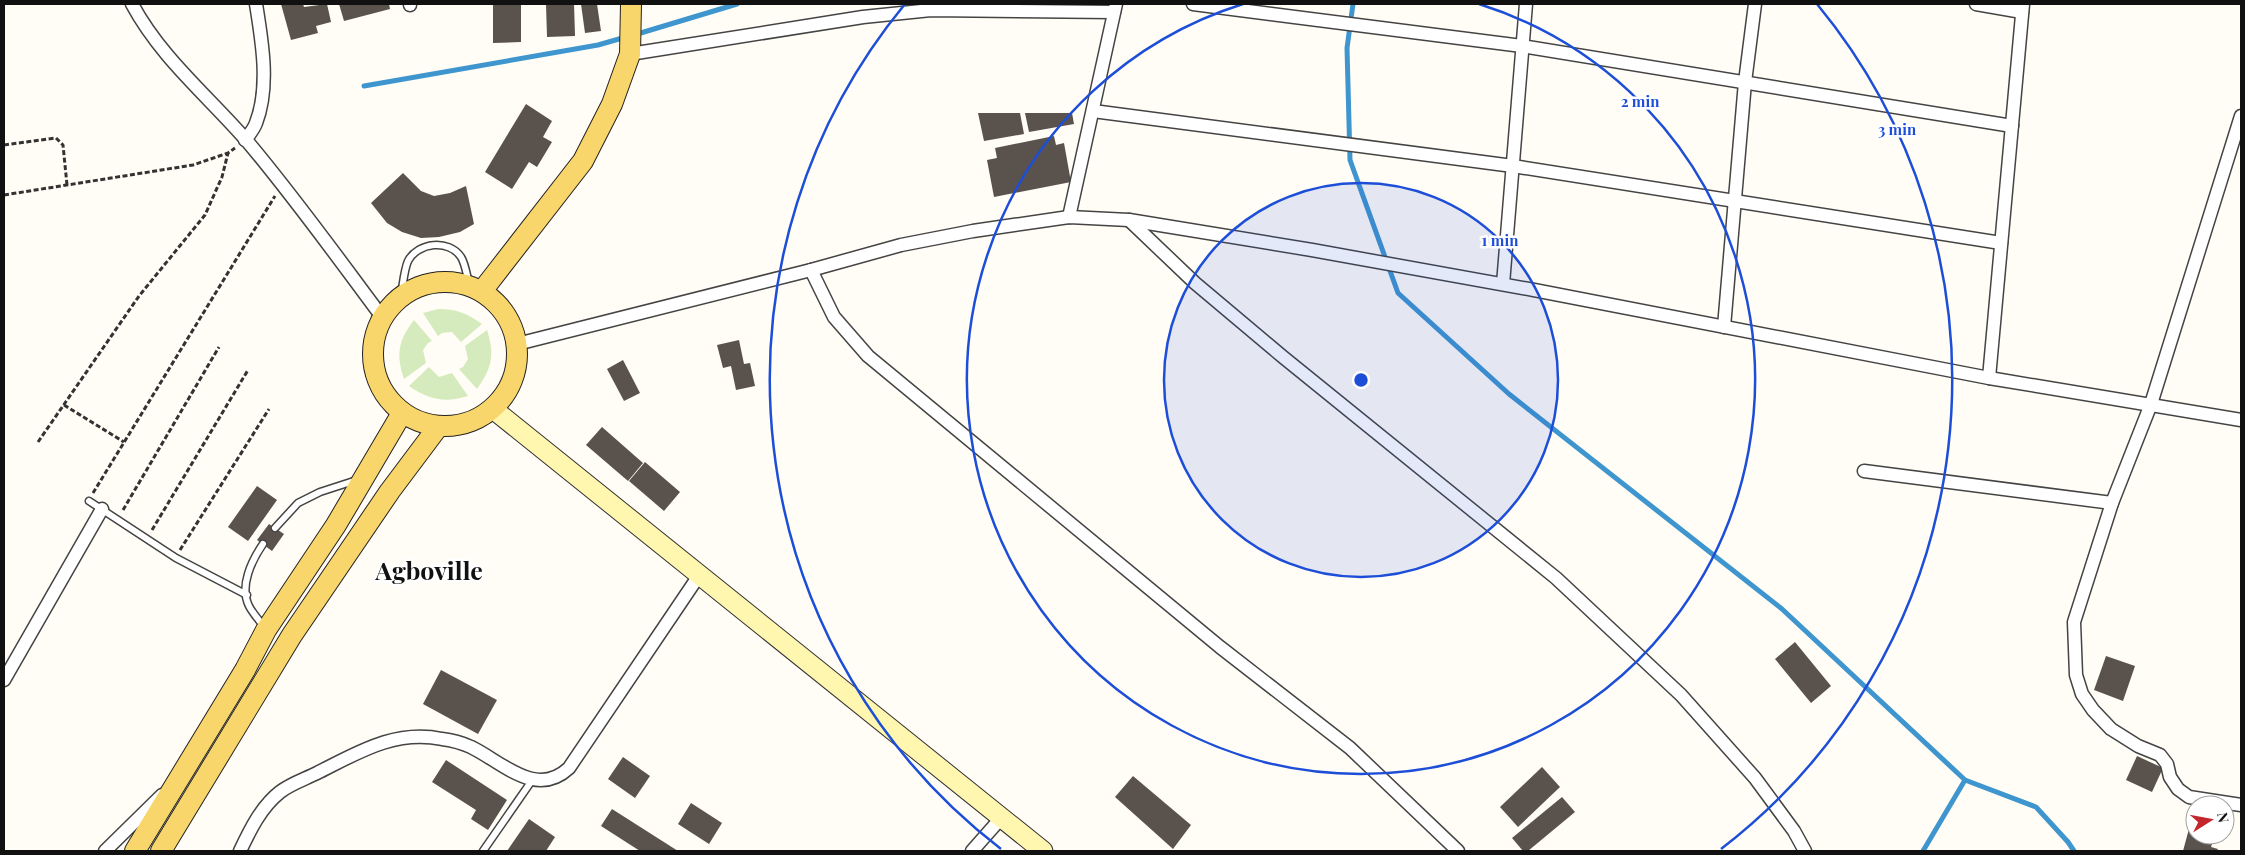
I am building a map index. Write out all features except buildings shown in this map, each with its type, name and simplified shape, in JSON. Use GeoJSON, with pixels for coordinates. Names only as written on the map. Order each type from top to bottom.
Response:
{"type":"FeatureCollection","features":[{"type":"Feature","properties":{"kind":"main road"},"geometry":{"type":"LineString","coordinates":[[476,289],[583,161],[612,104],[630,54],[631,4]]}},
{"type":"Feature","properties":{"kind":"main road"},"geometry":{"type":"LineString","coordinates":[[455,282],[476,289],[505,314],[517,344],[513,380],[493,409],[476,420],[458,426],[438,427],[419,422],[402,413],[384,393],[374,369],[373,342],[382,317],[401,295],[427,283],[455,282]]}},
{"type":"Feature","properties":{"kind":"main road"},"geometry":{"type":"LineString","coordinates":[[493,409],[1043,851]]}},
{"type":"Feature","properties":{"kind":"main road"},"geometry":{"type":"LineString","coordinates":[[135,851],[245,670],[266,630],[365,478],[402,413]]}},
{"type":"Feature","properties":{"kind":"main road"},"geometry":{"type":"LineString","coordinates":[[161,851],[292,635],[390,491],[438,427]]}},
{"type":"Feature","properties":{"kind":"street"},"geometry":{"type":"LineString","coordinates":[[132,4],[168,56],[245,140],[282,185],[382,317]]}},
{"type":"Feature","properties":{"kind":"street"},"geometry":{"type":"LineString","coordinates":[[245,140],[256,125],[261,103],[263,67],[256,4]]}},
{"type":"Feature","properties":{"kind":"street"},"geometry":{"type":"LineString","coordinates":[[1193,4],[1522,46],[2012,126]]}},
{"type":"Feature","properties":{"kind":"street"},"geometry":{"type":"LineString","coordinates":[[1503,284],[1526,4]]}},
{"type":"Feature","properties":{"kind":"street"},"geometry":{"type":"LineString","coordinates":[[1724,327],[1745,82],[1755,4]]}},
{"type":"Feature","properties":{"kind":"street"},"geometry":{"type":"LineString","coordinates":[[1976,4],[2023,8],[1989,378]]}},
{"type":"Feature","properties":{"kind":"street"},"geometry":{"type":"LineString","coordinates":[[630,54],[863,17],[931,10],[1115,8],[1070,217]]}},
{"type":"Feature","properties":{"kind":"street"},"geometry":{"type":"LineString","coordinates":[[1093,111],[1513,166],[2001,243]]}},
{"type":"Feature","properties":{"kind":"street"},"geometry":{"type":"LineString","coordinates":[[2241,116],[2151,404],[2112,503],[2074,622],[2076,675],[2082,694],[2093,710],[2111,729],[2138,746],[2160,755],[2167,764],[2170,777],[2178,789],[2188,798],[2241,805]]}},
{"type":"Feature","properties":{"kind":"street"},"geometry":{"type":"LineString","coordinates":[[517,344],[811,270],[901,245],[973,231],[1070,217],[1129,220],[1503,284],[1989,378],[2241,420]]}},
{"type":"Feature","properties":{"kind":"street"},"geometry":{"type":"LineString","coordinates":[[1129,220],[1195,283],[1283,357],[1556,578],[1681,696],[1755,778],[1794,831],[1805,851]]}},
{"type":"Feature","properties":{"kind":"street"},"geometry":{"type":"LineString","coordinates":[[811,270],[834,317],[868,356],[1220,647],[1350,748],[1458,851]]}},
{"type":"Feature","properties":{"kind":"street"},"geometry":{"type":"LineString","coordinates":[[1864,471],[2112,503]]}},
{"type":"Feature","properties":{"kind":"street"},"geometry":{"type":"LineString","coordinates":[[4,680],[102,509]]}},
{"type":"Feature","properties":{"kind":"street"},"geometry":{"type":"LineString","coordinates":[[240,851],[256,819],[280,792],[380,742],[417,736],[441,738],[469,746],[512,772],[533,779],[548,779],[560,776],[569,768],[700,574]]}},
{"type":"Feature","properties":{"kind":"street"},"geometry":{"type":"LineString","coordinates":[[105,851],[181,775]]}},
{"type":"Feature","properties":{"kind":"street"},"geometry":{"type":"LineString","coordinates":[[972,851],[1002,817]]}},
{"type":"Feature","properties":{"kind":"lane"},"geometry":{"type":"LineString","coordinates":[[401,295],[408,261],[420,249],[434,245],[444,245],[461,257],[476,289]]}},
{"type":"Feature","properties":{"kind":"lane"},"geometry":{"type":"LineString","coordinates":[[275,528],[298,503],[320,492],[365,478]]}},
{"type":"Feature","properties":{"kind":"lane"},"geometry":{"type":"LineString","coordinates":[[89,501],[176,558],[247,595]]}},
{"type":"Feature","properties":{"kind":"lane"},"geometry":{"type":"LineString","coordinates":[[263,544],[255,556],[248,575],[247,595],[248,605],[266,630]]}},
{"type":"Feature","properties":{"kind":"lane"},"geometry":{"type":"LineString","coordinates":[[483,851],[533,779]]}},
{"type":"Feature","properties":{"kind":"path"},"geometry":{"type":"LineString","coordinates":[[4,145],[56,138],[63,146],[67,186]]}},
{"type":"Feature","properties":{"kind":"path"},"geometry":{"type":"LineString","coordinates":[[4,195],[194,165],[228,153],[245,140]]}},
{"type":"Feature","properties":{"kind":"path"},"geometry":{"type":"LineString","coordinates":[[38,442],[138,296],[205,216],[222,177],[228,153]]}},
{"type":"Feature","properties":{"kind":"path"},"geometry":{"type":"LineString","coordinates":[[89,501],[282,185]]}},
{"type":"Feature","properties":{"kind":"path"},"geometry":{"type":"LineString","coordinates":[[118,519],[219,347]]}},
{"type":"Feature","properties":{"kind":"path"},"geometry":{"type":"LineString","coordinates":[[147,539],[248,370]]}},
{"type":"Feature","properties":{"kind":"path"},"geometry":{"type":"LineString","coordinates":[[64,405],[124,442]]}},
{"type":"Feature","properties":{"kind":"path"},"geometry":{"type":"LineString","coordinates":[[176,558],[269,409]]}},
{"type":"Feature","properties":{"kind":"green space"},"geometry":{"type":"Polygon","coordinates":[[[438,309],[461,312],[482,324],[461,342],[452,332],[442,333],[438,336],[423,313],[438,309]]]}},
{"type":"Feature","properties":{"kind":"green space"},"geometry":{"type":"Polygon","coordinates":[[[414,320],[432,341],[423,350],[426,363],[404,379],[399,355],[400,348],[414,320]]]}},
{"type":"Feature","properties":{"kind":"green space"},"geometry":{"type":"Polygon","coordinates":[[[487,330],[491,347],[491,361],[477,389],[459,369],[463,367],[468,359],[465,346],[487,330]]]}},
{"type":"Feature","properties":{"kind":"green space"},"geometry":{"type":"Polygon","coordinates":[[[429,367],[439,377],[452,373],[468,396],[444,400],[437,399],[416,391],[409,386],[429,367]]]}},
{"type":"Feature","properties":{"kind":"waterway"},"geometry":{"type":"LineString","coordinates":[[634,35],[737,4]]}},
{"type":"Feature","properties":{"kind":"waterway"},"geometry":{"type":"LineString","coordinates":[[1353,4],[1347,48],[1350,160],[1398,293],[1509,394],[1782,609],[1965,780],[1923,851]]}},
{"type":"Feature","properties":{"kind":"waterway"},"geometry":{"type":"LineString","coordinates":[[364,86],[598,45],[626,37]]}},
{"type":"Feature","properties":{"kind":"waterway"},"geometry":{"type":"LineString","coordinates":[[1965,780],[2036,807],[2074,851]]}},
{"type":"Feature","properties":{"kind":"district","name":"Agboville"},"geometry":{"type":"Point","coordinates":[429,569]}}]}
